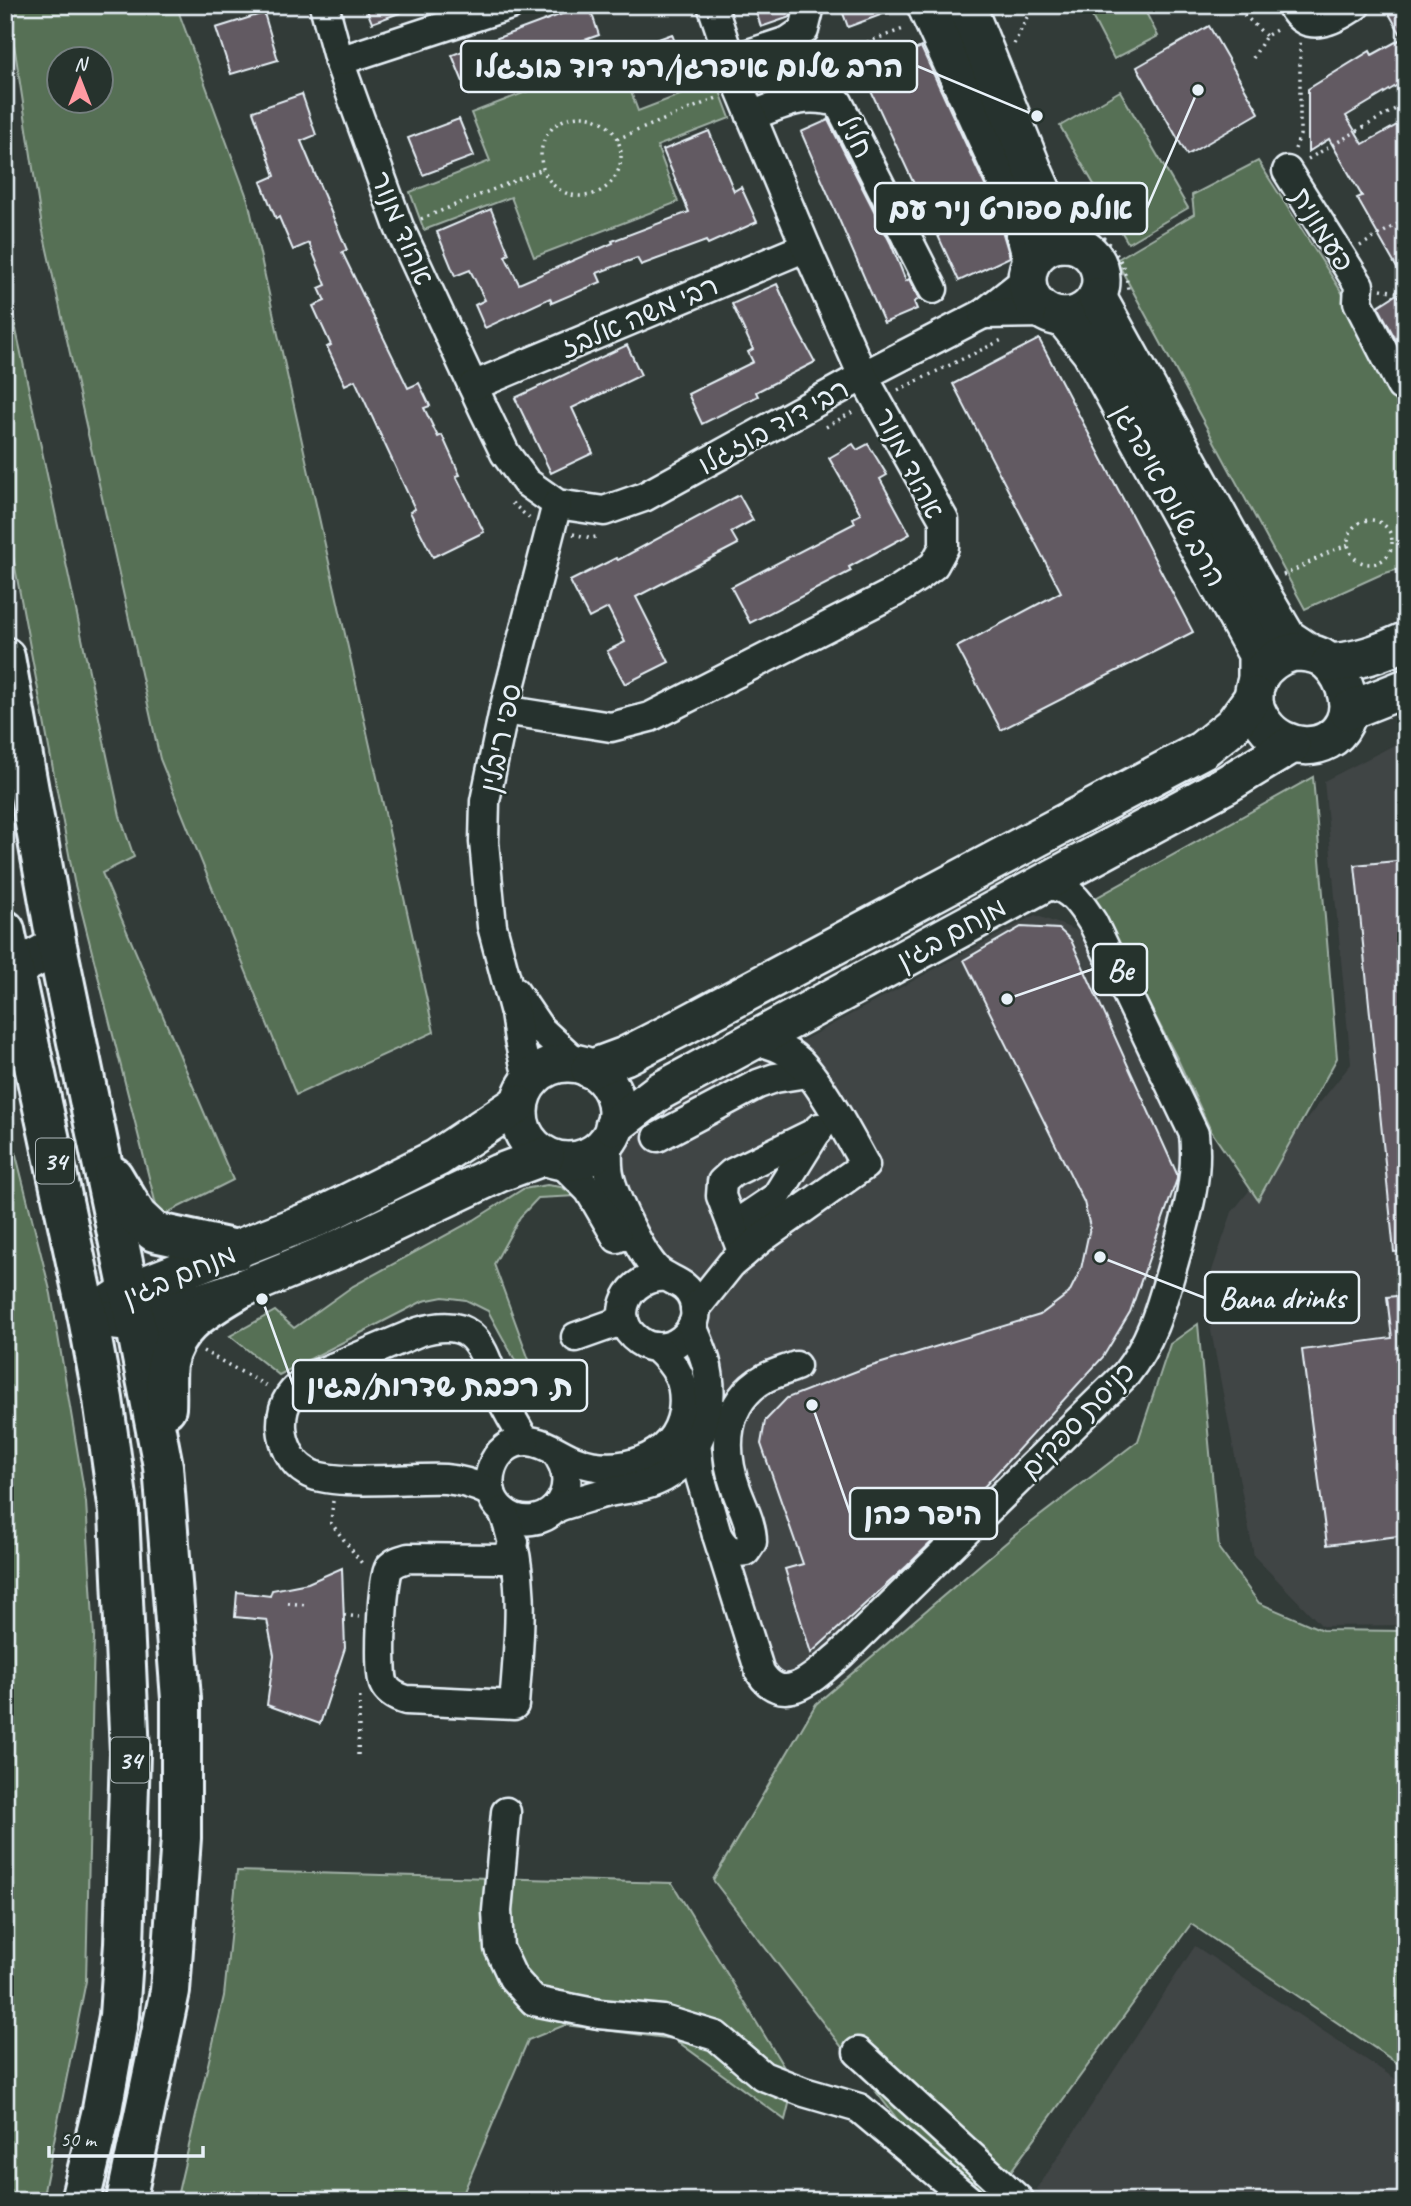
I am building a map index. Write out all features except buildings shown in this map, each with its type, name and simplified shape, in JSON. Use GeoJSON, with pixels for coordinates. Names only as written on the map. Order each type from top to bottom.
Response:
{"type":"FeatureCollection","features":[{"type":"Feature","properties":{"kind":"highway","name":"34"},"geometry":{"type":"LineString","coordinates":[[5,657],[57,946],[163,1466],[181,1699],[181,1838],[170,1991],[126,2201]]}},
{"type":"Feature","properties":{"kind":"highway","name":"34"},"geometry":{"type":"LineString","coordinates":[[9,965],[88,1318],[119,1512],[130,1754],[124,1944],[119,2016],[102,2110],[80,2201]]}},
{"type":"Feature","properties":{"kind":"highway"},"geometry":{"type":"LineString","coordinates":[[102,1158],[137,1216],[154,1232],[237,1250]]}},
{"type":"Feature","properties":{"kind":"highway"},"geometry":{"type":"LineString","coordinates":[[163,1466],[167,1366],[176,1336],[200,1313],[236,1291]]}},
{"type":"Feature","properties":{"kind":"main road"},"geometry":{"type":"LineString","coordinates":[[928,12],[1011,191],[1021,217],[1030,269]]}},
{"type":"Feature","properties":{"kind":"main road"},"geometry":{"type":"LineString","coordinates":[[975,14],[1076,232],[1085,250],[1095,260],[1101,279],[1113,296],[1083,312],[1055,315]]}},
{"type":"Feature","properties":{"kind":"main road"},"geometry":{"type":"LineString","coordinates":[[1030,269],[1048,247],[1076,232]]}},
{"type":"Feature","properties":{"kind":"main road","name":"הרב שלום איפרגן"},"geometry":{"type":"LineString","coordinates":[[1030,269],[1031,297],[1036,304],[1055,315],[1091,352],[1257,654],[1255,689]]}},
{"type":"Feature","properties":{"kind":"main road","name":"הרב שלום איפרגן"},"geometry":{"type":"LineString","coordinates":[[1113,296],[1264,599],[1287,638],[1319,658]]}},
{"type":"Feature","properties":{"kind":"main road"},"geometry":{"type":"LineString","coordinates":[[1319,658],[1339,675],[1346,690],[1348,711],[1344,722],[1327,740],[1316,745],[1291,745],[1272,734],[1256,710],[1255,689],[1263,670],[1283,654],[1295,652],[1319,658],[1353,661],[1375,655],[1406,641]]}},
{"type":"Feature","properties":{"kind":"main road"},"geometry":{"type":"LineString","coordinates":[[1348,711],[1406,688]]}},
{"type":"Feature","properties":{"kind":"main road","name":"מנחם בגין"},"geometry":{"type":"LineString","coordinates":[[584,1066],[625,1055],[680,1028],[1202,750],[1233,725],[1255,689]]}},
{"type":"Feature","properties":{"kind":"main road","name":"מנחם בגין"},"geometry":{"type":"LineString","coordinates":[[611,1134],[660,1091],[1227,784],[1291,745]]}},
{"type":"Feature","properties":{"kind":"main road"},"geometry":{"type":"LineString","coordinates":[[9,965],[57,946]]}},
{"type":"Feature","properties":{"kind":"main road"},"geometry":{"type":"LineString","coordinates":[[557,1064],[584,1066],[606,1082],[614,1096],[617,1113],[611,1134],[591,1156],[577,1161],[553,1159],[531,1146],[523,1132],[524,1093],[548,1068],[557,1064]]}},
{"type":"Feature","properties":{"kind":"main road","name":"מנחם בגין"},"geometry":{"type":"LineString","coordinates":[[132,1307],[237,1250],[319,1217],[437,1158],[524,1093]]}},
{"type":"Feature","properties":{"kind":"main road","name":"מנחם בגין"},"geometry":{"type":"LineString","coordinates":[[88,1318],[132,1307],[236,1291],[336,1250],[499,1173],[553,1159]]}},
{"type":"Feature","properties":{"kind":"street","name":"אהוד מנור"},"geometry":{"type":"LineString","coordinates":[[324,5],[339,61],[399,227],[512,463],[554,516]]}},
{"type":"Feature","properties":{"kind":"street"},"geometry":{"type":"LineString","coordinates":[[339,61],[510,5]]}},
{"type":"Feature","properties":{"kind":"street","name":"אהוד מנור"},"geometry":{"type":"LineString","coordinates":[[504,710],[611,727],[650,718],[895,592],[934,565],[944,547],[944,520],[870,388],[806,247],[740,89],[712,5]]}},
{"type":"Feature","properties":{"kind":"street"},"geometry":{"type":"LineString","coordinates":[[730,60],[788,41],[804,30],[808,5]]}},
{"type":"Feature","properties":{"kind":"street"},"geometry":{"type":"LineString","coordinates":[[1296,11],[1308,22],[1328,22],[1356,5]]}},
{"type":"Feature","properties":{"kind":"street","name":"חליל"},"geometry":{"type":"LineString","coordinates":[[751,116],[804,97],[838,102],[933,289]]}},
{"type":"Feature","properties":{"kind":"street","name":"פעמונית"},"geometry":{"type":"LineString","coordinates":[[1287,171],[1359,285],[1358,302],[1401,386],[1406,387]]}},
{"type":"Feature","properties":{"kind":"street","name":"רבי משה אלבז"},"geometry":{"type":"LineString","coordinates":[[473,386],[806,247]]}},
{"type":"Feature","properties":{"kind":"street","name":"רבי דוד בוזגלו"},"geometry":{"type":"LineString","coordinates":[[554,516],[604,511],[644,497],[870,388],[983,314],[1030,269]]}},
{"type":"Feature","properties":{"kind":"street","name":"רבי דוד בוזגלו"},"geometry":{"type":"LineString","coordinates":[[983,314],[1055,315]]}},
{"type":"Feature","properties":{"kind":"street","name":"ספי ריבלין"},"geometry":{"type":"LineString","coordinates":[[524,1093],[515,1013],[492,926],[484,842],[485,801],[504,710],[554,516]]}},
{"type":"Feature","properties":{"kind":"street","name":"כניסת ספקים"},"geometry":{"type":"LineString","coordinates":[[696,1444],[700,1476],[716,1535],[760,1672],[766,1682],[785,1690],[799,1687],[841,1654],[1126,1374],[1145,1348],[1157,1320],[1188,1210],[1196,1168],[1194,1134],[1093,923],[1078,900],[1053,884],[1038,885]]}},
{"type":"Feature","properties":{"kind":"street","name":"ספי ריבלין"},"geometry":{"type":"LineString","coordinates":[[504,975],[540,1029],[584,1066]]}},
{"type":"Feature","properties":{"kind":"street"},"geometry":{"type":"LineString","coordinates":[[824,1119],[732,1173],[722,1182],[721,1196],[733,1226],[737,1259],[678,1342],[656,1347],[643,1344],[634,1337],[624,1320],[624,1305],[634,1287],[647,1279],[702,1277],[737,1259],[864,1165],[824,1119],[807,1073],[801,1047],[808,1022],[833,998]]}},
{"type":"Feature","properties":{"kind":"street"},"geometry":{"type":"LineString","coordinates":[[750,1041],[762,1041],[777,1047],[799,1061],[807,1073]]}},
{"type":"Feature","properties":{"kind":"street"},"geometry":{"type":"LineString","coordinates":[[659,1137],[758,1084],[775,1078],[807,1073]]}},
{"type":"Feature","properties":{"kind":"street"},"geometry":{"type":"LineString","coordinates":[[733,1226],[776,1197],[824,1119]]}},
{"type":"Feature","properties":{"kind":"street"},"geometry":{"type":"LineString","coordinates":[[524,1441],[501,1397],[478,1342],[457,1327],[434,1327],[418,1332],[313,1376],[287,1397],[282,1425],[289,1453],[307,1473],[335,1479],[446,1479],[476,1485],[524,1520],[588,1497],[642,1487],[659,1480],[683,1462],[696,1444],[706,1419],[709,1383],[690,1293],[655,1269],[614,1192],[608,1166],[611,1134]]}},
{"type":"Feature","properties":{"kind":"street"},"geometry":{"type":"LineString","coordinates":[[553,1159],[589,1190],[622,1247],[634,1287]]}},
{"type":"Feature","properties":{"kind":"street"},"geometry":{"type":"LineString","coordinates":[[576,1337],[624,1320]]}},
{"type":"Feature","properties":{"kind":"street"},"geometry":{"type":"LineString","coordinates":[[514,1542],[508,1555],[501,1559],[408,1558],[397,1561],[390,1568],[384,1587],[381,1662],[383,1682],[388,1690],[405,1700],[514,1705],[521,1584],[514,1542],[488,1480],[491,1468],[496,1457],[505,1448],[524,1441],[542,1444],[595,1467],[634,1464],[651,1457],[664,1447],[682,1418],[685,1399],[684,1386],[674,1365],[656,1347]]}},
{"type":"Feature","properties":{"kind":"street"},"geometry":{"type":"LineString","coordinates":[[716,1535],[732,1552],[746,1550],[752,1542],[727,1455],[727,1434],[732,1416],[745,1395],[764,1379],[796,1366]]}},
{"type":"Feature","properties":{"kind":"street"},"geometry":{"type":"LineString","coordinates":[[521,1584],[550,1512],[564,1497],[567,1486],[567,1473],[554,1450]]}},
{"type":"Feature","properties":{"kind":"street"},"geometry":{"type":"LineString","coordinates":[[506,1812],[497,1911],[499,1948],[513,1978],[534,2001],[599,2014],[663,2020],[716,2036],[763,2076],[804,2092],[859,2108],[971,2201]]}},
{"type":"Feature","properties":{"kind":"street"},"geometry":{"type":"LineString","coordinates":[[858,2052],[1020,2201]]}},
{"type":"Feature","properties":{"kind":"path"},"geometry":{"type":"LineString","coordinates":[[1013,53],[1015,40],[1032,5]]}},
{"type":"Feature","properties":{"kind":"path"},"geometry":{"type":"LineString","coordinates":[[1234,5],[1266,36],[1253,58]]}},
{"type":"Feature","properties":{"kind":"path","name":"פעמונית"},"geometry":{"type":"LineString","coordinates":[[1287,171],[1300,135],[1296,11]]}},
{"type":"Feature","properties":{"kind":"path"},"geometry":{"type":"LineString","coordinates":[[617,139],[928,12]]}},
{"type":"Feature","properties":{"kind":"path"},"geometry":{"type":"LineString","coordinates":[[1287,171],[1406,103]]}},
{"type":"Feature","properties":{"kind":"path"},"geometry":{"type":"LineString","coordinates":[[567,117],[594,117],[605,123],[617,139],[621,155],[620,167],[606,187],[593,194],[580,196],[566,193],[554,186],[543,169],[541,148],[546,135],[555,124],[567,117]]}},
{"type":"Feature","properties":{"kind":"path"},"geometry":{"type":"LineString","coordinates":[[399,227],[543,169]]}},
{"type":"Feature","properties":{"kind":"path"},"geometry":{"type":"LineString","coordinates":[[1340,258],[1406,219]]}},
{"type":"Feature","properties":{"kind":"path"},"geometry":{"type":"LineString","coordinates":[[1076,232],[1111,244],[1127,274],[1113,296]]}},
{"type":"Feature","properties":{"kind":"path"},"geometry":{"type":"LineString","coordinates":[[817,431],[870,388],[1013,335]]}},
{"type":"Feature","properties":{"kind":"path"},"geometry":{"type":"LineString","coordinates":[[508,498],[514,507],[539,526],[554,516],[591,537],[603,536]]}},
{"type":"Feature","properties":{"kind":"path"},"geometry":{"type":"LineString","coordinates":[[1370,520],[1388,530],[1392,543],[1387,557],[1374,564],[1354,558],[1348,545],[1351,531],[1356,525],[1370,520]]}},
{"type":"Feature","properties":{"kind":"path"},"geometry":{"type":"LineString","coordinates":[[1280,575],[1301,568],[1329,551],[1348,545]]}},
{"type":"Feature","properties":{"kind":"path"},"geometry":{"type":"LineString","coordinates":[[176,1336],[287,1397]]}},
{"type":"Feature","properties":{"kind":"path"},"geometry":{"type":"LineString","coordinates":[[335,1479],[331,1522],[365,1565],[364,1578]]}},
{"type":"Feature","properties":{"kind":"path"},"geometry":{"type":"LineString","coordinates":[[288,1603],[307,1605]]}},
{"type":"Feature","properties":{"kind":"path"},"geometry":{"type":"LineString","coordinates":[[358,1755],[360,1686]]}},
{"type":"Feature","properties":{"kind":"shaded area"},"geometry":{"type":"Polygon","coordinates":[[[1406,739],[1406,1625],[1322,1626],[1254,1556],[1204,1294],[1232,1212],[1351,1064],[1324,781],[1406,739]]]}},
{"type":"Feature","properties":{"kind":"shaded area"},"geometry":{"type":"Polygon","coordinates":[[[1035,915],[1087,934],[1188,1145],[1151,1331],[806,1685],[773,1667],[758,1643],[708,1463],[717,1424],[713,1362],[623,1185],[621,1155],[627,1137],[672,1105],[757,1065],[1035,915]]]}},
{"type":"Feature","properties":{"kind":"shaded area"},"geometry":{"type":"Polygon","coordinates":[[[1195,1946],[1406,2086],[1406,2201],[1055,2201],[1037,2189],[1195,1946]]]}},
{"type":"Feature","properties":{"kind":"green space"},"geometry":{"type":"Polygon","coordinates":[[[8,5],[176,5],[248,200],[434,1032],[296,1095],[160,759],[42,227],[8,5]]]}},
{"type":"Feature","properties":{"kind":"green space"},"geometry":{"type":"Polygon","coordinates":[[[1086,5],[1142,5],[1158,36],[1114,59],[1086,5]]]}},
{"type":"Feature","properties":{"kind":"green space"},"geometry":{"type":"Polygon","coordinates":[[[618,57],[638,111],[716,81],[730,118],[657,146],[678,202],[534,257],[511,197],[424,230],[410,192],[490,161],[471,113],[618,57]]]}},
{"type":"Feature","properties":{"kind":"green space"},"geometry":{"type":"Polygon","coordinates":[[[1120,91],[1188,208],[1128,243],[1060,126],[1120,91]]]}},
{"type":"Feature","properties":{"kind":"green space"},"geometry":{"type":"Polygon","coordinates":[[[1258,161],[1341,291],[1403,404],[1406,403],[1406,567],[1382,574],[1305,609],[1116,260],[1194,214],[1192,195],[1258,161]]]}},
{"type":"Feature","properties":{"kind":"green space"},"geometry":{"type":"Polygon","coordinates":[[[5,278],[120,816],[134,857],[102,873],[233,1180],[159,1217],[74,881],[5,514],[5,278]]]}},
{"type":"Feature","properties":{"kind":"green space"},"geometry":{"type":"Polygon","coordinates":[[[1313,777],[1337,1058],[1258,1200],[1211,1131],[1178,1060],[1094,899],[1313,777]]]}},
{"type":"Feature","properties":{"kind":"green space"},"geometry":{"type":"Polygon","coordinates":[[[5,1111],[51,1294],[86,1502],[94,1636],[86,1981],[42,2201],[5,2201],[5,1511],[9,1395],[5,1394],[5,1111]]]}},
{"type":"Feature","properties":{"kind":"green space"},"geometry":{"type":"Polygon","coordinates":[[[547,1185],[561,1187],[578,1196],[538,1198],[520,1217],[494,1264],[543,1398],[516,1362],[488,1311],[466,1300],[443,1297],[423,1301],[279,1375],[230,1336],[275,1311],[294,1328],[353,1286],[474,1220],[523,1189],[547,1185]]]}},
{"type":"Feature","properties":{"kind":"green space"},"geometry":{"type":"Polygon","coordinates":[[[1198,1324],[1219,1549],[1259,1603],[1322,1630],[1406,1631],[1406,2069],[1191,1924],[989,2201],[941,2176],[713,1880],[816,1704],[1015,1535],[1138,1441],[1170,1344],[1198,1324]]]}},
{"type":"Feature","properties":{"kind":"green space"},"geometry":{"type":"Polygon","coordinates":[[[237,1871],[672,1883],[794,2084],[785,2120],[674,2039],[565,2025],[528,2040],[460,2201],[176,2201],[224,1996],[237,1871]]]}},
{"type":"Feature","properties":{"kind":"place","name":"אולם ספורט ניר עם"},"geometry":{"type":"Point","coordinates":[1198,90]}},
{"type":"Feature","properties":{"kind":"place","name":"הרב שלום איפרגן/רבי דוד בוזגלו"},"geometry":{"type":"Point","coordinates":[1037,116]}},
{"type":"Feature","properties":{"kind":"place","name":"Be"},"geometry":{"type":"Point","coordinates":[1007,999]}},
{"type":"Feature","properties":{"kind":"place","name":"Bana drinks"},"geometry":{"type":"Point","coordinates":[1100,1257]}},
{"type":"Feature","properties":{"kind":"place","name":"ת. רכבת שדרות/בגין"},"geometry":{"type":"Point","coordinates":[262,1299]}},
{"type":"Feature","properties":{"kind":"place","name":"היפר כהן"},"geometry":{"type":"Point","coordinates":[812,1405]}}]}
